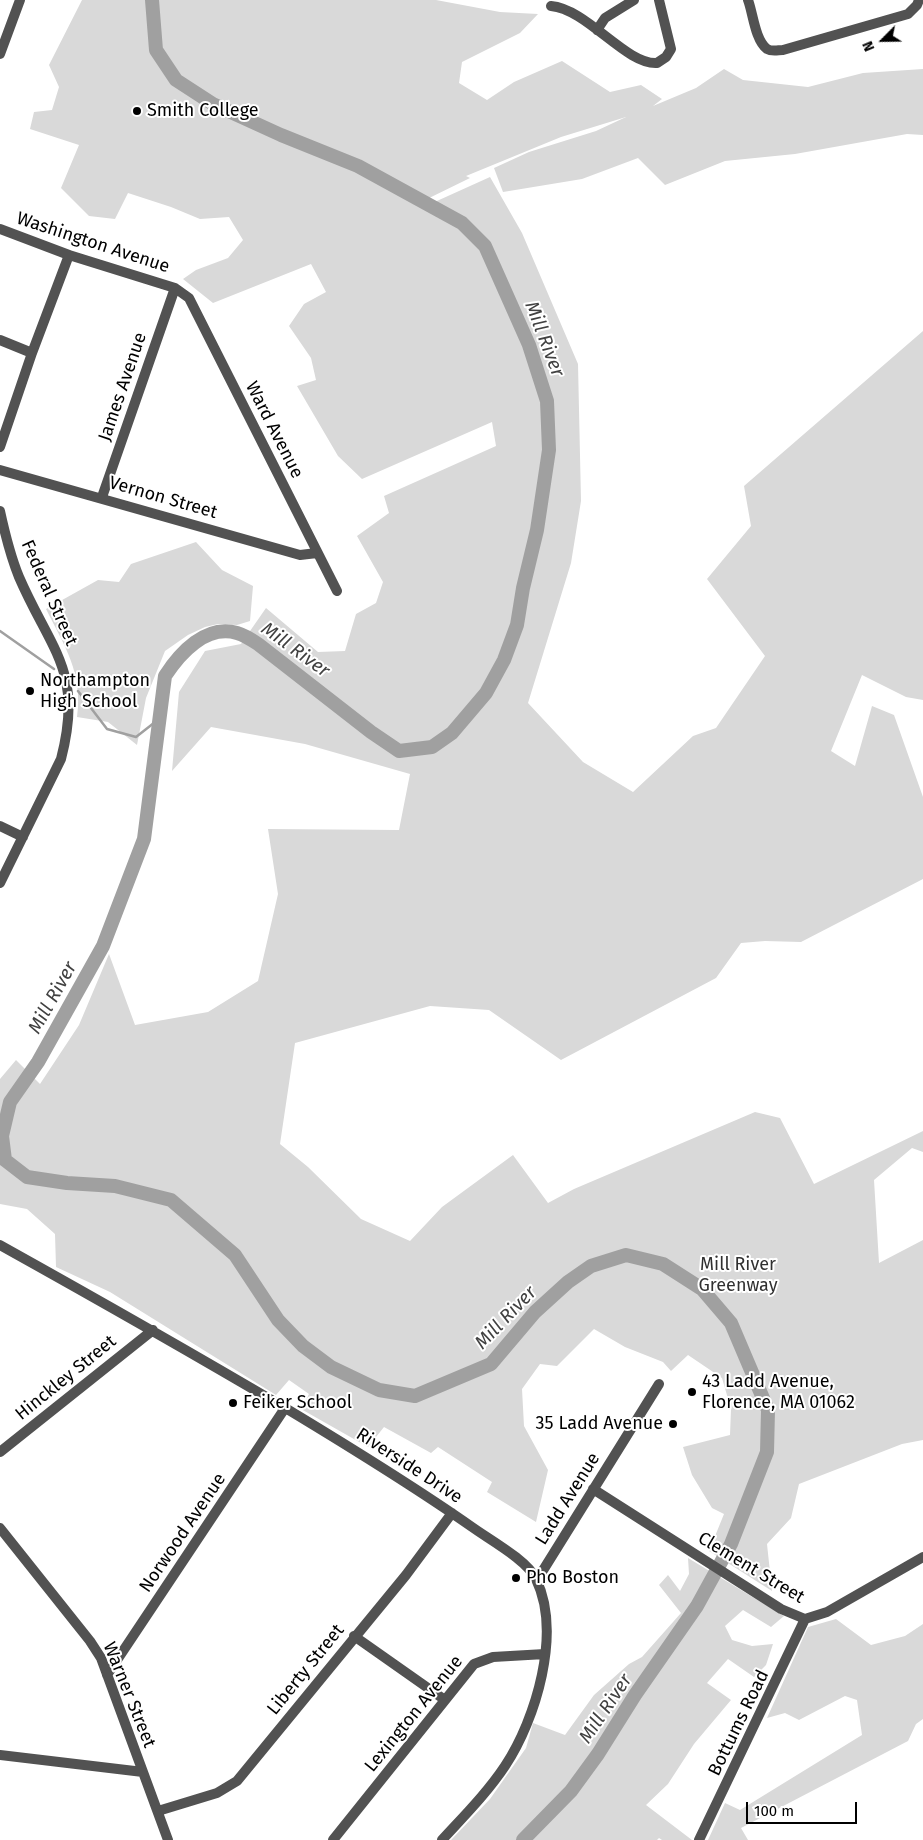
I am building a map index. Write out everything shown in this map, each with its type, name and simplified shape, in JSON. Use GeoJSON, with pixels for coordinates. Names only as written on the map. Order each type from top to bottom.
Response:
{"type":"FeatureCollection","features":[{"type":"Feature","properties":{"kind":"street"},"geometry":{"type":"LineString","coordinates":[[0,54],[4,31],[20,0]]}},
{"type":"Feature","properties":{"kind":"street"},"geometry":{"type":"LineString","coordinates":[[597,30],[605,18],[634,0]]}},
{"type":"Feature","properties":{"kind":"street"},"geometry":{"type":"LineString","coordinates":[[551,6],[566,10],[641,61],[657,63],[666,58],[671,49],[659,0]]}},
{"type":"Feature","properties":{"kind":"street"},"geometry":{"type":"LineString","coordinates":[[748,0],[760,39],[768,49],[783,50],[902,16],[912,12],[919,0]]}},
{"type":"Feature","properties":{"kind":"street","name":"Washington Avenue"},"geometry":{"type":"LineString","coordinates":[[0,229],[69,255],[175,288]]}},
{"type":"Feature","properties":{"kind":"street"},"geometry":{"type":"LineString","coordinates":[[0,447],[4,423],[69,255]]}},
{"type":"Feature","properties":{"kind":"street","name":"James Avenue"},"geometry":{"type":"LineString","coordinates":[[102,497],[175,288]]}},
{"type":"Feature","properties":{"kind":"street","name":"Ward Avenue"},"geometry":{"type":"LineString","coordinates":[[175,288],[189,298],[337,591]]}},
{"type":"Feature","properties":{"kind":"street"},"geometry":{"type":"LineString","coordinates":[[0,340],[32,352]]}},
{"type":"Feature","properties":{"kind":"street","name":"Vernon Street"},"geometry":{"type":"LineString","coordinates":[[0,470],[102,497],[300,555],[317,553]]}},
{"type":"Feature","properties":{"kind":"street","name":"Federal Street"},"geometry":{"type":"LineString","coordinates":[[0,511],[10,554],[20,578],[60,656],[70,696],[65,742],[61,759],[0,883]]}},
{"type":"Feature","properties":{"kind":"street"},"geometry":{"type":"LineString","coordinates":[[0,826],[23,837]]}},
{"type":"Feature","properties":{"kind":"street","name":"Riverside Drive"},"geometry":{"type":"LineString","coordinates":[[0,1245],[153,1330],[359,1453],[452,1513],[529,1568],[537,1580],[545,1613],[545,1654],[531,1713],[515,1750],[488,1788],[442,1840]]}},
{"type":"Feature","properties":{"kind":"street","name":"Hinckley Street"},"geometry":{"type":"LineString","coordinates":[[0,1452],[153,1330]]}},
{"type":"Feature","properties":{"kind":"street","name":"Ladd Avenue"},"geometry":{"type":"LineString","coordinates":[[537,1580],[659,1384]]}},
{"type":"Feature","properties":{"kind":"street","name":"Norwood Avenue"},"geometry":{"type":"LineString","coordinates":[[107,1675],[285,1408]]}},
{"type":"Feature","properties":{"kind":"street","name":"Clement Street"},"geometry":{"type":"LineString","coordinates":[[593,1489],[781,1609],[805,1619],[827,1612],[923,1557]]}},
{"type":"Feature","properties":{"kind":"street","name":"Liberty Street"},"geometry":{"type":"LineString","coordinates":[[158,1811],[217,1793],[237,1781],[354,1636],[406,1575],[452,1513]]}},
{"type":"Feature","properties":{"kind":"street","name":"Warner Street"},"geometry":{"type":"LineString","coordinates":[[0,1528],[93,1646],[107,1675],[168,1840]]}},
{"type":"Feature","properties":{"kind":"street","name":"Bottums Road"},"geometry":{"type":"LineString","coordinates":[[699,1840],[805,1619]]}},
{"type":"Feature","properties":{"kind":"street"},"geometry":{"type":"LineString","coordinates":[[354,1636],[445,1700]]}},
{"type":"Feature","properties":{"kind":"street","name":"Lexington Avenue"},"geometry":{"type":"LineString","coordinates":[[333,1840],[478,1661],[493,1657],[545,1654]]}},
{"type":"Feature","properties":{"kind":"street"},"geometry":{"type":"LineString","coordinates":[[0,1754],[143,1772]]}},
{"type":"Feature","properties":{"kind":"green space","name":"Mill River Greenway"},"geometry":{"type":"Polygon","coordinates":[[[82,0],[436,0],[500,12],[538,14],[520,33],[462,62],[459,83],[487,100],[514,82],[562,61],[610,92],[641,85],[662,99],[653,106],[696,88],[724,69],[743,80],[808,87],[863,73],[923,69],[923,135],[907,134],[795,154],[725,161],[665,185],[638,158],[582,179],[503,192],[494,168],[529,152],[596,131],[626,117],[561,137],[466,176],[470,178],[421,202],[428,205],[490,177],[522,233],[578,364],[581,501],[571,563],[528,703],[583,762],[633,792],[693,736],[716,728],[765,656],[707,579],[751,526],[744,486],[923,331],[923,700],[906,697],[862,675],[831,751],[855,766],[872,706],[894,715],[923,797],[923,879],[801,942],[765,941],[741,943],[716,978],[561,1060],[489,1010],[430,1006],[295,1043],[280,1144],[308,1167],[361,1219],[410,1241],[442,1207],[513,1155],[548,1203],[574,1189],[755,1112],[780,1118],[814,1184],[923,1131],[923,1152],[912,1148],[874,1180],[879,1263],[923,1240],[923,1440],[902,1444],[799,1484],[791,1518],[767,1544],[772,1591],[709,1551],[724,1514],[712,1508],[692,1475],[683,1447],[730,1435],[731,1409],[722,1378],[688,1355],[671,1371],[663,1362],[625,1347],[594,1329],[557,1366],[540,1364],[522,1389],[524,1426],[548,1470],[536,1522],[487,1492],[492,1482],[438,1447],[431,1453],[384,1427],[368,1447],[301,1409],[309,1394],[289,1380],[276,1395],[110,1292],[56,1267],[55,1234],[27,1209],[0,1204],[0,1079],[16,1060],[40,1084],[79,1025],[109,954],[135,1025],[208,1012],[258,981],[278,894],[268,829],[399,830],[410,774],[305,744],[211,727],[172,771],[179,692],[205,651],[241,644],[266,608],[318,652],[345,651],[356,614],[376,603],[383,582],[357,536],[389,513],[384,496],[496,446],[492,422],[362,479],[338,456],[297,386],[316,380],[311,358],[289,326],[304,304],[326,292],[311,264],[213,303],[183,279],[196,270],[228,258],[243,240],[229,217],[200,219],[128,193],[115,219],[89,216],[61,188],[79,145],[30,129],[34,112],[52,110],[59,87],[49,65],[82,0]]]}},
{"type":"Feature","properties":{"kind":"green space"},"geometry":{"type":"Polygon","coordinates":[[[196,542],[222,570],[253,586],[250,621],[237,625],[218,624],[205,627],[188,635],[165,651],[146,698],[137,745],[108,722],[77,717],[78,701],[75,674],[66,648],[46,609],[98,580],[119,582],[131,564],[196,542]]]}},
{"type":"Feature","properties":{"kind":"green space"},"geometry":{"type":"Polygon","coordinates":[[[688,1558],[784,1616],[771,1627],[743,1610],[725,1626],[732,1640],[752,1646],[773,1644],[766,1665],[754,1677],[728,1659],[707,1683],[731,1700],[694,1744],[668,1784],[646,1805],[692,1840],[662,1840],[659,1838],[657,1840],[451,1840],[490,1799],[526,1748],[533,1723],[565,1735],[594,1695],[629,1664],[642,1657],[681,1613],[659,1585],[668,1575],[680,1591],[689,1574],[688,1558]]]}},
{"type":"Feature","properties":{"kind":"green space"},"geometry":{"type":"Polygon","coordinates":[[[836,1619],[871,1645],[905,1636],[923,1624],[923,1719],[916,1724],[908,1741],[741,1828],[748,1840],[708,1840],[725,1803],[740,1810],[862,1735],[857,1700],[845,1696],[799,1720],[785,1713],[767,1718],[808,1627],[836,1619]]]}},
{"type":"Feature","properties":{"kind":"waterway","name":"Mill River"},"geometry":{"type":"LineString","coordinates":[[152,0],[156,50],[176,80],[213,104],[281,135],[358,166],[462,223],[485,246],[529,345],[547,401],[549,450],[537,530],[523,588],[517,625],[504,660],[486,693],[452,733],[432,747],[399,751],[371,732],[258,644],[237,633],[226,631],[215,633],[195,642],[171,667],[165,676],[144,839],[103,946],[38,1062],[10,1102],[2,1136],[5,1160],[27,1177],[67,1183],[115,1186],[171,1200],[235,1255],[278,1320],[303,1346],[331,1367],[379,1390],[415,1396],[491,1364],[535,1312],[568,1282],[591,1266],[626,1255],[663,1264],[702,1289],[731,1323],[768,1410],[767,1452],[731,1544],[697,1606],[635,1695],[598,1754],[571,1791],[523,1840]]}},
{"type":"Feature","properties":{"kind":"waterway"},"geometry":{"type":"LineString","coordinates":[[0,631],[54,669]]}},
{"type":"Feature","properties":{"kind":"waterway"},"geometry":{"type":"LineString","coordinates":[[78,691],[107,729],[136,737],[159,719]]}},
{"type":"Feature","properties":{"kind":"place","name":"Smith College"},"geometry":{"type":"Point","coordinates":[137,111]}},
{"type":"Feature","properties":{"kind":"place","name":"Northampton High School"},"geometry":{"type":"Point","coordinates":[30,691]}},
{"type":"Feature","properties":{"kind":"place","name":"43 Ladd Avenue, Florence, MA 01062"},"geometry":{"type":"Point","coordinates":[692,1392]}},
{"type":"Feature","properties":{"kind":"place","name":"Feiker School"},"geometry":{"type":"Point","coordinates":[233,1403]}},
{"type":"Feature","properties":{"kind":"place","name":"35 Ladd Avenue"},"geometry":{"type":"Point","coordinates":[673,1424]}},
{"type":"Feature","properties":{"kind":"place","name":"Pho Boston"},"geometry":{"type":"Point","coordinates":[516,1578]}}]}
